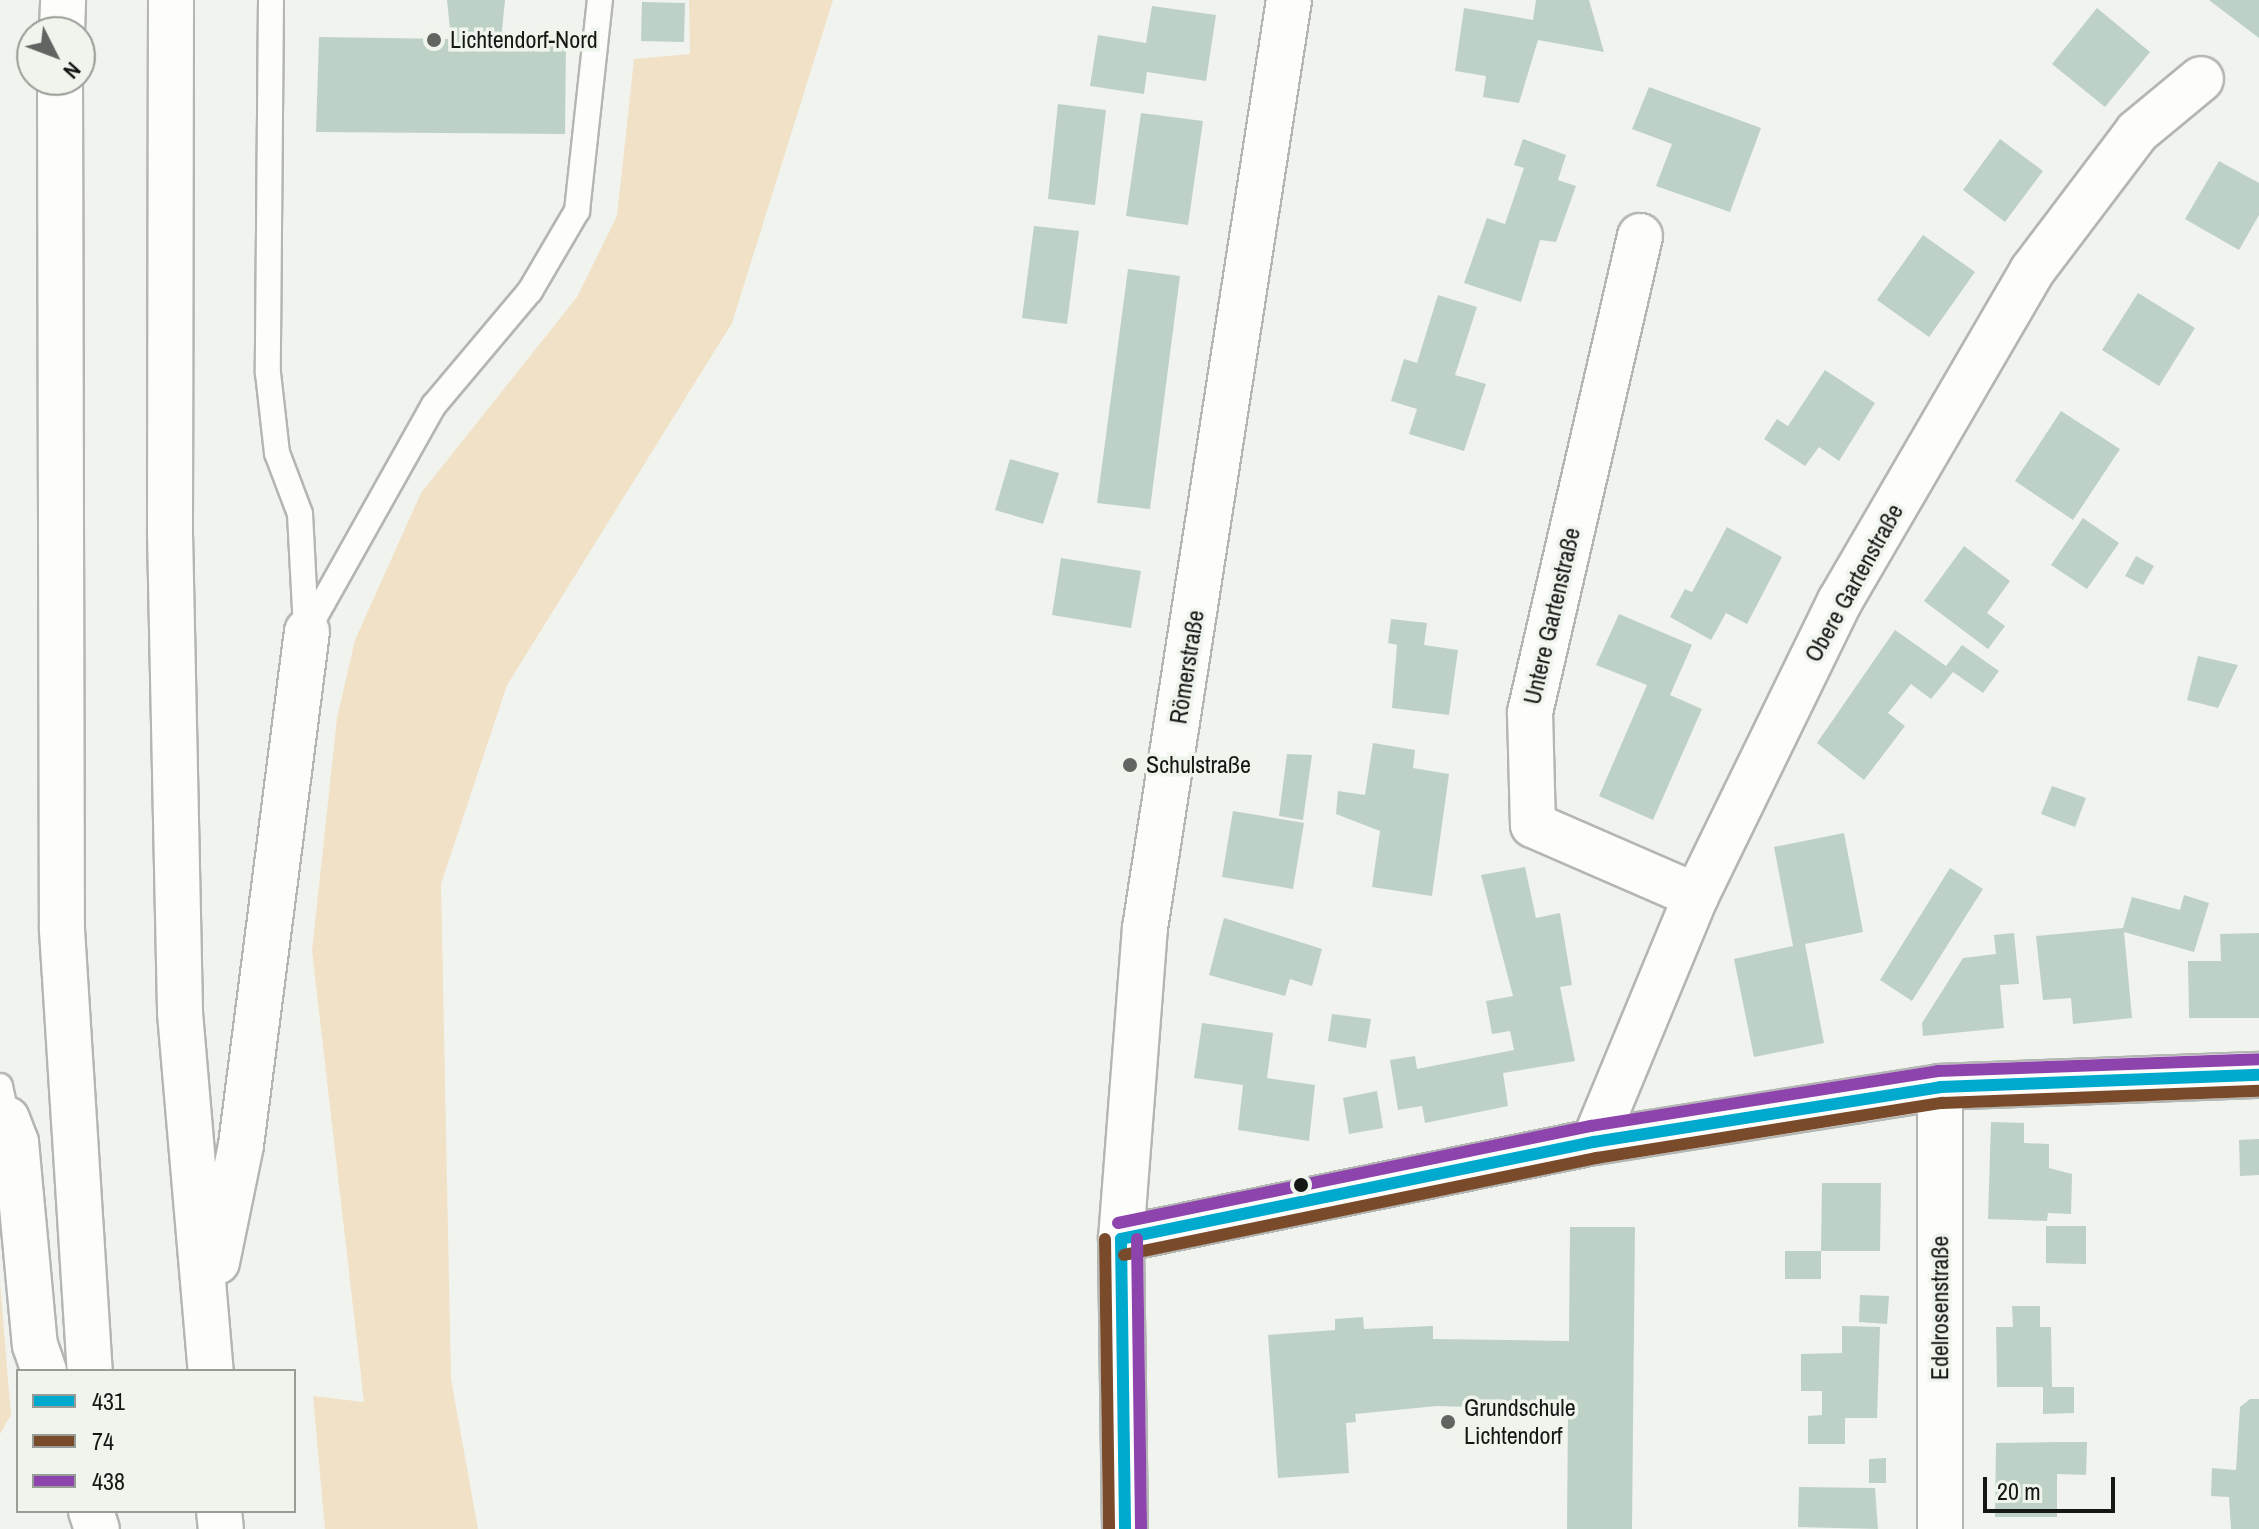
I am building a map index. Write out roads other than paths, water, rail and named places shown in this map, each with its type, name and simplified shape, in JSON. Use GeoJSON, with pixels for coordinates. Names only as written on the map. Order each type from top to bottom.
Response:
{"type":"FeatureCollection","features":[{"type":"Feature","properties":{"kind":"main road"},"geometry":{"type":"LineString","coordinates":[[171,0],[170,533],[180,1013],[211,1369]]}},
{"type":"Feature","properties":{"kind":"main road","name":"Römerstraße"},"geometry":{"type":"LineString","coordinates":[[1125,1529],[1121,1239],[1151,878],[1257,244],[1289,0]]}},
{"type":"Feature","properties":{"kind":"main road","name":"Obere Gartenstraße"},"geometry":{"type":"LineString","coordinates":[[1594,1142],[1696,896],[1840,601],[2032,271],[2137,132],[2201,79]]}},
{"type":"Feature","properties":{"kind":"main road"},"geometry":{"type":"LineString","coordinates":[[60,96],[62,930],[90,1369]]}},
{"type":"Feature","properties":{"kind":"main road","name":"Untere Gartenstraße"},"geometry":{"type":"LineString","coordinates":[[1640,236],[1530,712],[1533,825],[1696,896]]}},
{"type":"Feature","properties":{"kind":"main road"},"geometry":{"type":"LineString","coordinates":[[207,1311],[241,1145],[307,631]]}},
{"type":"Feature","properties":{"kind":"main road"},"geometry":{"type":"LineString","coordinates":[[1121,1239],[1594,1142],[1940,1087],[2153,1073],[2259,1075]]}},
{"type":"Feature","properties":{"kind":"main road","name":"Edelrosenstraße"},"geometry":{"type":"LineString","coordinates":[[1940,1087],[1940,1529]]}},
{"type":"Feature","properties":{"kind":"main road"},"geometry":{"type":"LineString","coordinates":[[2,1105],[16,1142],[35,1345],[43,1369]]}},
{"type":"Feature","properties":{"kind":"lane"},"geometry":{"type":"LineString","coordinates":[[271,0],[268,373],[277,453],[300,514],[307,631]]}},
{"type":"Feature","properties":{"kind":"lane"},"geometry":{"type":"LineString","coordinates":[[307,631],[434,405],[530,291],[577,211],[600,0]]}},
{"type":"Feature","properties":{"kind":"place","name":"Lichtendorf-Nord"},"geometry":{"type":"Point","coordinates":[434,40]}},
{"type":"Feature","properties":{"kind":"place","name":"Schulstraße"},"geometry":{"type":"Point","coordinates":[1130,765]}},
{"type":"Feature","properties":{"kind":"place","name":"Grundschule Lichtendorf"},"geometry":{"type":"Point","coordinates":[1448,1422]}}]}
